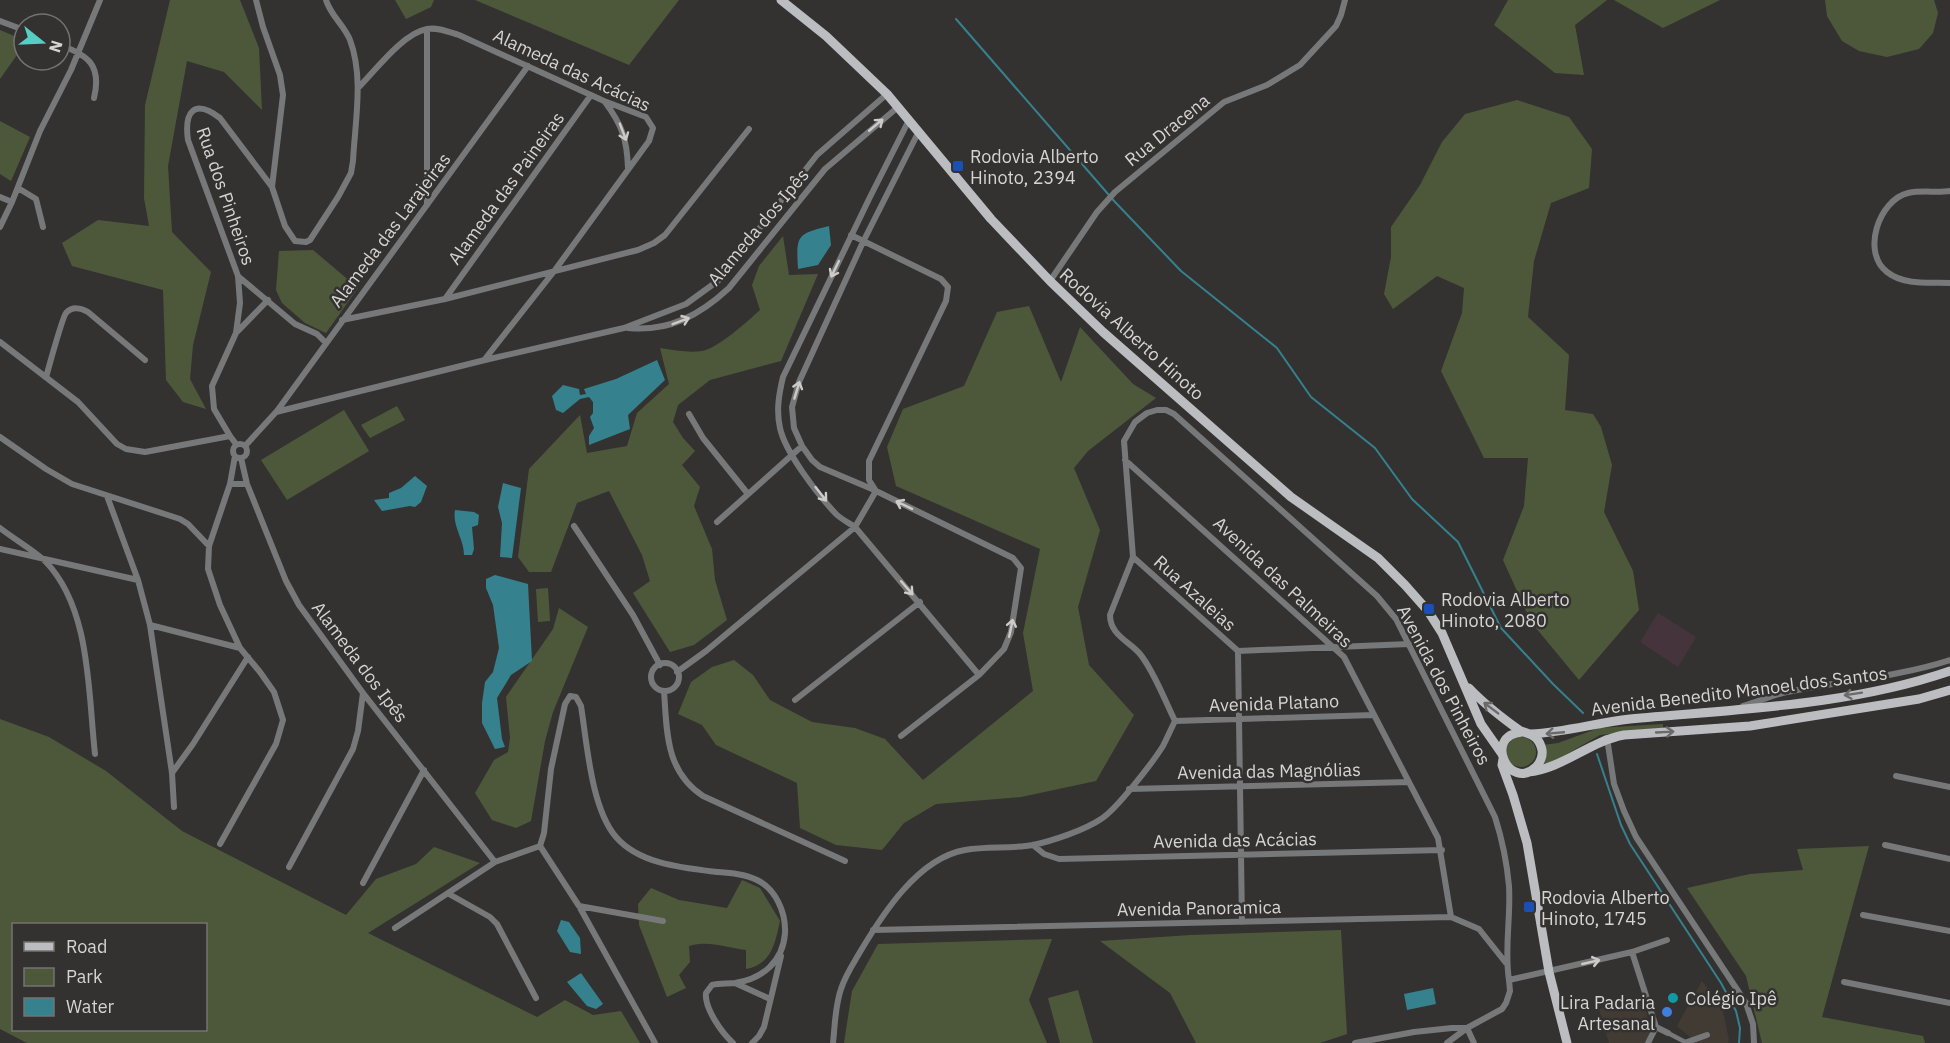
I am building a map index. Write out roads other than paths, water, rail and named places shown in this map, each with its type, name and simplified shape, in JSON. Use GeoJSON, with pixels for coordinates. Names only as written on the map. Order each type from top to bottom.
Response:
{"type":"FeatureCollection","features":[{"type":"Feature","properties":{"kind":"main road","name":"Rodovia Alberto Hinoto"},"geometry":{"type":"LineString","coordinates":[[781,0],[826,36],[887,94],[991,219],[1103,332],[1291,497],[1378,558],[1428,611],[1442,633],[1481,724],[1502,757],[1502,765],[1527,843],[1549,972],[1567,1043]]}},
{"type":"Feature","properties":{"kind":"main road","name":"Avenida Benedito Manoel dos Santos"},"geometry":{"type":"LineString","coordinates":[[1527,733],[1565,732],[1605,722],[1812,701],[1898,687],[1950,671]]}},
{"type":"Feature","properties":{"kind":"main road","name":"Rodovia Alberto Hinoto"},"geometry":{"type":"LineString","coordinates":[[1463,682],[1480,700],[1527,733]]}},
{"type":"Feature","properties":{"kind":"main road","name":"Avenida Benedito Manoel dos Santos"},"geometry":{"type":"LineString","coordinates":[[1525,772],[1543,771],[1607,738],[1750,726],[1934,695],[1950,690]]}},
{"type":"Feature","properties":{"kind":"main road"},"geometry":{"type":"LineString","coordinates":[[1934,695],[1950,697]]}},
{"type":"Feature","properties":{"kind":"main road"},"geometry":{"type":"LineString","coordinates":[[1513,795],[1513,789],[1525,772],[1537,766],[1542,753],[1540,744],[1527,733],[1514,734],[1506,739],[1502,747],[1502,757],[1508,768],[1525,772]]}},
{"type":"Feature","properties":{"kind":"street"},"geometry":{"type":"LineString","coordinates":[[0,227],[40,131],[100,0]]}},
{"type":"Feature","properties":{"kind":"street"},"geometry":{"type":"LineString","coordinates":[[256,0],[280,75],[283,95],[272,187],[289,235],[300,243],[310,240],[338,197],[351,173],[353,161],[358,88],[351,42],[326,0]]}},
{"type":"Feature","properties":{"kind":"street","name":"Rua Dracena"},"geometry":{"type":"LineString","coordinates":[[1050,281],[1105,202],[1115,192],[1224,102],[1267,86],[1300,65],[1336,26],[1345,0]]}},
{"type":"Feature","properties":{"kind":"street"},"geometry":{"type":"LineString","coordinates":[[358,88],[404,42],[417,32],[427,29],[427,205]]}},
{"type":"Feature","properties":{"kind":"street","name":"Alameda das Acácias"},"geometry":{"type":"LineString","coordinates":[[427,29],[459,35],[604,101],[646,117],[653,128],[649,141],[555,270],[485,360]]}},
{"type":"Feature","properties":{"kind":"street"},"geometry":{"type":"LineString","coordinates":[[72,49],[85,55],[95,72],[97,80],[94,98]]}},
{"type":"Feature","properties":{"kind":"street","name":"Alameda das Larajeiras"},"geometry":{"type":"LineString","coordinates":[[276,412],[528,66]]}},
{"type":"Feature","properties":{"kind":"street","name":"Alameda dos Ipês"},"geometry":{"type":"LineString","coordinates":[[276,412],[624,328],[686,304],[719,280],[814,159],[887,94]]}},
{"type":"Feature","properties":{"kind":"street","name":"Alameda das Paineiras"},"geometry":{"type":"LineString","coordinates":[[446,298],[591,95]]}},
{"type":"Feature","properties":{"kind":"street"},"geometry":{"type":"LineString","coordinates":[[604,101],[624,134],[627,143],[628,168]]}},
{"type":"Feature","properties":{"kind":"street","name":"Alameda dos Ipês"},"geometry":{"type":"LineString","coordinates":[[624,328],[644,330],[670,325],[697,314],[714,303],[729,288],[825,169],[898,107]]}},
{"type":"Feature","properties":{"kind":"street","name":"Rua dos Pinheiros"},"geometry":{"type":"LineString","coordinates":[[236,444],[214,409],[212,386],[236,333],[240,303],[238,276],[188,140],[186,124],[188,116],[194,110],[201,108],[211,111],[220,118],[272,187]]}},
{"type":"Feature","properties":{"kind":"street"},"geometry":{"type":"LineString","coordinates":[[909,120],[783,377],[778,419],[780,430],[792,455],[837,515],[855,527],[979,675]]}},
{"type":"Feature","properties":{"kind":"street"},"geometry":{"type":"LineString","coordinates":[[342,320],[446,298],[638,250],[654,243],[665,235],[678,220],[749,129]]}},
{"type":"Feature","properties":{"kind":"street"},"geometry":{"type":"LineString","coordinates":[[901,736],[979,675],[997,658],[1008,642],[1021,575],[1018,562],[876,491],[820,467],[802,446],[794,428],[792,407],[799,382],[863,242],[919,131]]}},
{"type":"Feature","properties":{"kind":"street"},"geometry":{"type":"LineString","coordinates":[[839,135],[849,147]]}},
{"type":"Feature","properties":{"kind":"street"},"geometry":{"type":"LineString","coordinates":[[814,159],[825,169]]}},
{"type":"Feature","properties":{"kind":"street"},"geometry":{"type":"LineString","coordinates":[[877,183],[889,188]]}},
{"type":"Feature","properties":{"kind":"street"},"geometry":{"type":"LineString","coordinates":[[18,188],[36,199],[43,227]]}},
{"type":"Feature","properties":{"kind":"street"},"geometry":{"type":"LineString","coordinates":[[1950,192],[1906,193],[1892,203],[1878,221],[1875,233],[1876,253],[1881,266],[1887,272],[1900,280],[1911,282],[1950,282]]}},
{"type":"Feature","properties":{"kind":"street"},"geometry":{"type":"LineString","coordinates":[[0,197],[12,202]]}},
{"type":"Feature","properties":{"kind":"street"},"geometry":{"type":"LineString","coordinates":[[868,202],[880,207]]}},
{"type":"Feature","properties":{"kind":"street"},"geometry":{"type":"LineString","coordinates":[[851,235],[942,279],[948,287],[946,301],[869,461],[869,480],[876,491]]}},
{"type":"Feature","properties":{"kind":"street"},"geometry":{"type":"LineString","coordinates":[[238,276],[295,324],[317,334],[326,342]]}},
{"type":"Feature","properties":{"kind":"street"},"geometry":{"type":"LineString","coordinates":[[460,278],[466,293]]}},
{"type":"Feature","properties":{"kind":"street"},"geometry":{"type":"LineString","coordinates":[[236,333],[268,300]]}},
{"type":"Feature","properties":{"kind":"street"},"geometry":{"type":"LineString","coordinates":[[46,377],[63,318],[72,309],[78,308],[88,312],[145,360]]}},
{"type":"Feature","properties":{"kind":"street"},"geometry":{"type":"LineString","coordinates":[[0,342],[78,402],[117,444],[126,449],[145,452],[230,436]]}},
{"type":"Feature","properties":{"kind":"street","name":"Avenida dos Pinheiros"},"geometry":{"type":"LineString","coordinates":[[1125,460],[1124,441],[1135,422],[1157,410],[1166,410],[1174,414],[1377,596],[1396,619],[1489,802],[1500,832],[1509,888],[1506,963],[1509,980]]}},
{"type":"Feature","properties":{"kind":"street"},"geometry":{"type":"LineString","coordinates":[[245,446],[276,412]]}},
{"type":"Feature","properties":{"kind":"street"},"geometry":{"type":"LineString","coordinates":[[689,414],[703,438],[748,494]]}},
{"type":"Feature","properties":{"kind":"street"},"geometry":{"type":"LineString","coordinates":[[0,437],[61,478],[107,496],[180,519],[209,546]]}},
{"type":"Feature","properties":{"kind":"street"},"geometry":{"type":"LineString","coordinates":[[238,457],[232,450],[236,444],[245,446]]}},
{"type":"Feature","properties":{"kind":"street"},"geometry":{"type":"LineString","coordinates":[[220,844],[276,744],[283,720],[274,693],[240,648],[213,589],[208,569],[209,546],[238,457],[246,453],[245,446]]}},
{"type":"Feature","properties":{"kind":"street"},"geometry":{"type":"LineString","coordinates":[[717,522],[802,446]]}},
{"type":"Feature","properties":{"kind":"street","name":"Alameda dos Ipês"},"geometry":{"type":"LineString","coordinates":[[238,457],[286,581],[299,605],[363,693],[495,862]]}},
{"type":"Feature","properties":{"kind":"street"},"geometry":{"type":"LineString","coordinates":[[832,1043],[841,988],[873,930],[899,894],[932,865],[953,853],[1033,845],[1102,819],[1112,810],[1162,747],[1175,721],[1144,659],[1114,631],[1110,624],[1110,615],[1133,557],[1125,460]]}},
{"type":"Feature","properties":{"kind":"street","name":"Avenida das Palmeiras"},"geometry":{"type":"LineString","coordinates":[[1125,460],[1344,657],[1438,838],[1442,850],[1451,917]]}},
{"type":"Feature","properties":{"kind":"street"},"geometry":{"type":"LineString","coordinates":[[230,484],[247,484]]}},
{"type":"Feature","properties":{"kind":"street"},"geometry":{"type":"LineString","coordinates":[[677,672],[706,651],[855,527],[876,491]]}},
{"type":"Feature","properties":{"kind":"street"},"geometry":{"type":"LineString","coordinates":[[107,496],[138,580],[150,625],[172,773],[174,807]]}},
{"type":"Feature","properties":{"kind":"street"},"geometry":{"type":"LineString","coordinates":[[574,526],[633,615],[660,664]]}},
{"type":"Feature","properties":{"kind":"street"},"geometry":{"type":"LineString","coordinates":[[0,528],[44,560],[68,593],[77,614],[84,649],[95,754]]}},
{"type":"Feature","properties":{"kind":"street"},"geometry":{"type":"LineString","coordinates":[[0,549],[138,580]]}},
{"type":"Feature","properties":{"kind":"street","name":"Rua Azaleias"},"geometry":{"type":"LineString","coordinates":[[1133,557],[1238,651]]}},
{"type":"Feature","properties":{"kind":"street"},"geometry":{"type":"LineString","coordinates":[[795,700],[920,602]]}},
{"type":"Feature","properties":{"kind":"street"},"geometry":{"type":"LineString","coordinates":[[150,625],[240,648]]}},
{"type":"Feature","properties":{"kind":"street"},"geometry":{"type":"LineString","coordinates":[[1242,922],[1238,651],[1409,645]]}},
{"type":"Feature","properties":{"kind":"street"},"geometry":{"type":"LineString","coordinates":[[172,773],[194,744],[248,657]]}},
{"type":"Feature","properties":{"kind":"street"},"geometry":{"type":"LineString","coordinates":[[1730,710],[1784,692],[1923,669],[1950,660]]}},
{"type":"Feature","properties":{"kind":"street"},"geometry":{"type":"LineString","coordinates":[[660,664],[670,665],[677,672],[677,683],[670,690],[664,691],[654,686],[651,678],[653,670],[660,664]]}},
{"type":"Feature","properties":{"kind":"street"},"geometry":{"type":"LineString","coordinates":[[664,691],[671,752],[680,776],[687,784],[703,796],[845,861]]}},
{"type":"Feature","properties":{"kind":"street"},"geometry":{"type":"LineString","coordinates":[[289,867],[353,749],[363,693]]}},
{"type":"Feature","properties":{"kind":"street"},"geometry":{"type":"LineString","coordinates":[[540,846],[544,833],[553,758],[565,704],[572,696],[576,697],[581,706],[593,780],[601,809],[609,828],[617,839],[637,853],[660,862],[747,876],[763,883],[776,897],[785,924],[783,947],[763,1031],[752,1043]]}},
{"type":"Feature","properties":{"kind":"street","name":"Avenida Platano"},"geometry":{"type":"LineString","coordinates":[[1175,721],[1374,715]]}},
{"type":"Feature","properties":{"kind":"street"},"geometry":{"type":"LineString","coordinates":[[1607,738],[1614,784],[1630,825],[1746,1003],[1754,1024],[1754,1043]]}},
{"type":"Feature","properties":{"kind":"street"},"geometry":{"type":"LineString","coordinates":[[363,883],[424,770]]}},
{"type":"Feature","properties":{"kind":"street"},"geometry":{"type":"LineString","coordinates":[[1896,776],[1950,788]]}},
{"type":"Feature","properties":{"kind":"street","name":"Avenida das Magnólias"},"geometry":{"type":"LineString","coordinates":[[1129,789],[1409,782]]}},
{"type":"Feature","properties":{"kind":"street","name":"Avenida das Acácias"},"geometry":{"type":"LineString","coordinates":[[1033,845],[1044,854],[1059,859],[1442,850]]}},
{"type":"Feature","properties":{"kind":"street"},"geometry":{"type":"LineString","coordinates":[[1885,845],[1950,859]]}},
{"type":"Feature","properties":{"kind":"street"},"geometry":{"type":"LineString","coordinates":[[395,928],[495,862],[540,846]]}},
{"type":"Feature","properties":{"kind":"street"},"geometry":{"type":"LineString","coordinates":[[540,846],[579,906],[655,1043]]}},
{"type":"Feature","properties":{"kind":"street"},"geometry":{"type":"LineString","coordinates":[[448,894],[490,916],[497,924],[536,998]]}},
{"type":"Feature","properties":{"kind":"street"},"geometry":{"type":"LineString","coordinates":[[579,906],[663,921]]}},
{"type":"Feature","properties":{"kind":"street"},"geometry":{"type":"LineString","coordinates":[[1863,915],[1950,931]]}},
{"type":"Feature","properties":{"kind":"street","name":"Avenida Panoramica"},"geometry":{"type":"LineString","coordinates":[[873,930],[1451,917],[1479,929],[1506,963]]}},
{"type":"Feature","properties":{"kind":"street"},"geometry":{"type":"LineString","coordinates":[[1447,1043],[1467,1028],[1502,1009],[1510,990],[1509,980],[1632,952],[1667,940]]}},
{"type":"Feature","properties":{"kind":"street"},"geometry":{"type":"LineString","coordinates":[[733,1043],[719,1025],[705,996],[708,989],[712,985],[734,983],[761,975],[774,964],[783,947]]}},
{"type":"Feature","properties":{"kind":"street"},"geometry":{"type":"LineString","coordinates":[[1632,952],[1656,1027],[1648,1043]]}},
{"type":"Feature","properties":{"kind":"street"},"geometry":{"type":"LineString","coordinates":[[1844,982],[1950,1003]]}},
{"type":"Feature","properties":{"kind":"street"},"geometry":{"type":"LineString","coordinates":[[734,983],[770,999]]}},
{"type":"Feature","properties":{"kind":"street"},"geometry":{"type":"LineString","coordinates":[[1656,1027],[1687,1042],[1707,1035]]}},
{"type":"Feature","properties":{"kind":"street"},"geometry":{"type":"LineString","coordinates":[[1355,1043],[1414,1032],[1467,1028]]}},
{"type":"Feature","properties":{"kind":"street"},"geometry":{"type":"LineString","coordinates":[[1467,1028],[1474,1043]]}},
{"type":"Feature","properties":{"kind":"water"},"geometry":{"type":"Polygon","coordinates":[[[829,226],[831,245],[818,265],[798,269],[798,243],[801,238],[810,231],[829,226]]]}},
{"type":"Feature","properties":{"kind":"water"},"geometry":{"type":"Polygon","coordinates":[[[657,360],[665,380],[628,415],[630,429],[589,445],[589,436],[594,428],[590,417],[593,413],[593,402],[589,397],[580,399],[563,413],[556,410],[552,396],[563,385],[579,389],[580,395],[586,394],[584,389],[616,379],[657,360]]]}},
{"type":"Feature","properties":{"kind":"water"},"geometry":{"type":"Polygon","coordinates":[[[415,476],[427,486],[421,502],[415,507],[382,511],[374,500],[389,498],[389,493],[401,488],[415,476]]]}},
{"type":"Feature","properties":{"kind":"water"},"geometry":{"type":"Polygon","coordinates":[[[503,483],[521,488],[512,558],[500,557],[502,523],[498,507],[503,483]]]}},
{"type":"Feature","properties":{"kind":"water"},"geometry":{"type":"Polygon","coordinates":[[[455,510],[474,512],[479,515],[478,525],[472,527],[474,549],[472,555],[464,555],[455,522],[455,510]]]}},
{"type":"Feature","properties":{"kind":"water"},"geometry":{"type":"Polygon","coordinates":[[[495,575],[528,584],[532,661],[511,675],[497,698],[505,747],[495,749],[482,723],[482,703],[485,682],[493,672],[499,648],[493,605],[486,588],[486,579],[495,575]]]}},
{"type":"Feature","properties":{"kind":"water"},"geometry":{"type":"Polygon","coordinates":[[[561,920],[569,922],[580,938],[581,954],[570,952],[557,931],[561,920]]]}},
{"type":"Feature","properties":{"kind":"water"},"geometry":{"type":"Polygon","coordinates":[[[581,973],[603,1004],[596,1009],[587,1006],[567,982],[581,973]]]}},
{"type":"Feature","properties":{"kind":"water"},"geometry":{"type":"Polygon","coordinates":[[[1433,988],[1436,1004],[1407,1010],[1404,994],[1433,988]]]}},
{"type":"Feature","properties":{"kind":"waterway"},"geometry":{"type":"LineString","coordinates":[[956,19],[1115,202],[1181,271],[1277,348],[1311,397],[1375,448],[1412,499],[1458,542],[1501,628],[1583,713]]}},
{"type":"Feature","properties":{"kind":"waterway"},"geometry":{"type":"LineString","coordinates":[[1597,754],[1621,825],[1630,844],[1721,983],[1736,1011],[1740,1028],[1739,1043]]}},
{"type":"Feature","properties":{"kind":"place","name":"Rodovia Alberto Hinoto, 2394"},"geometry":{"type":"Point","coordinates":[958,166]}},
{"type":"Feature","properties":{"kind":"place","name":"Rodovia Alberto Hinoto, 2080"},"geometry":{"type":"Point","coordinates":[1429,609]}},
{"type":"Feature","properties":{"kind":"place","name":"Rodovia Alberto Hinoto, 1745"},"geometry":{"type":"Point","coordinates":[1529,907]}},
{"type":"Feature","properties":{"kind":"place","name":"Colégio Ipê"},"geometry":{"type":"Point","coordinates":[1673,998]}},
{"type":"Feature","properties":{"kind":"place","name":"Lira Padaria Artesanal"},"geometry":{"type":"Point","coordinates":[1667,1012]}}]}
